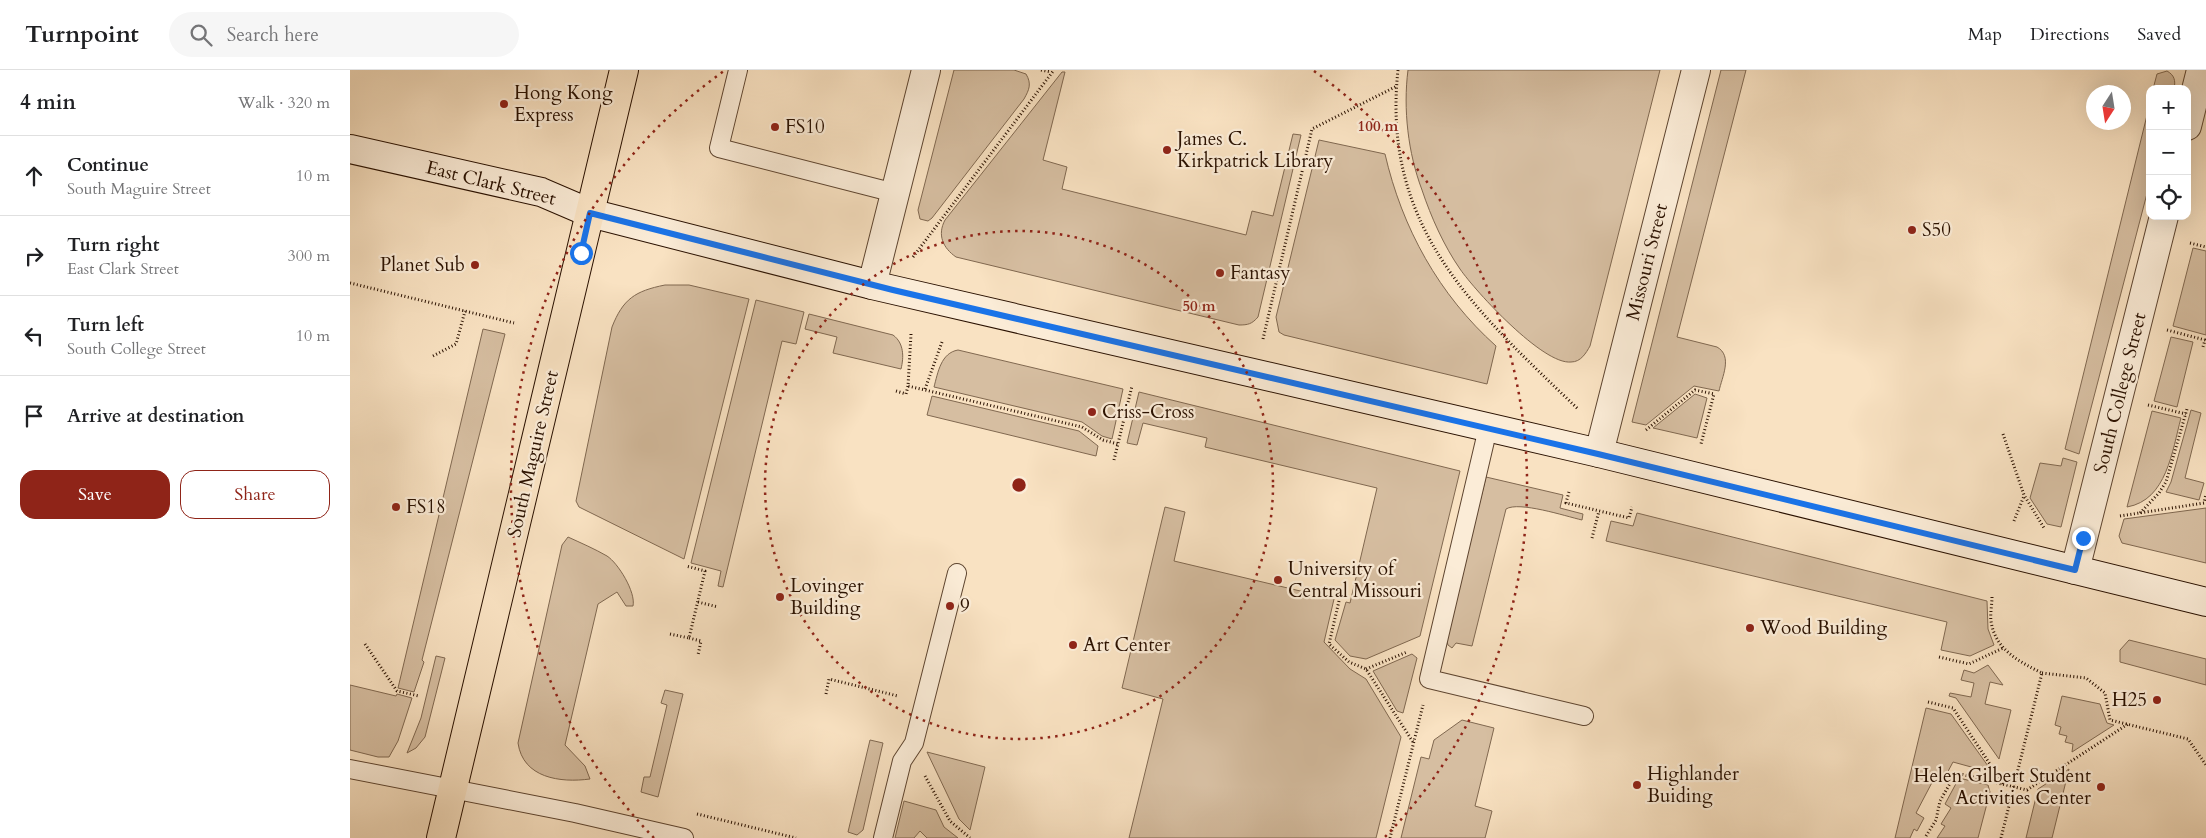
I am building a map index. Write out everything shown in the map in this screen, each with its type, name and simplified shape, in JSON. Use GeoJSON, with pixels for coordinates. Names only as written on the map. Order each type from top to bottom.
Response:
{"type":"FeatureCollection","features":[{"type":"Feature","properties":{"kind":"main road","name":"South Maguire Street"},"geometry":{"type":"LineString","coordinates":[[441,838],[624,70]]}},
{"type":"Feature","properties":{"kind":"street"},"geometry":{"type":"LineString","coordinates":[[872,285],[926,70]]}},
{"type":"Feature","properties":{"kind":"street","name":"Missouri Street"},"geometry":{"type":"LineString","coordinates":[[1598,454],[1696,70]]}},
{"type":"Feature","properties":{"kind":"street"},"geometry":{"type":"LineString","coordinates":[[2191,111],[2202,70]]}},
{"type":"Feature","properties":{"kind":"street","name":"East Clark Street"},"geometry":{"type":"LineString","coordinates":[[350,149],[540,192],[590,213],[872,285],[1598,454],[2206,602]]}},
{"type":"Feature","properties":{"kind":"street","name":"South College Street"},"geometry":{"type":"LineString","coordinates":[[2075,570],[2163,220]]}},
{"type":"Feature","properties":{"kind":"lane"},"geometry":{"type":"LineString","coordinates":[[738,70],[719,148],[895,193]]}},
{"type":"Feature","properties":{"kind":"lane"},"geometry":{"type":"LineString","coordinates":[[1488,428],[1429,679],[1584,716]]}},
{"type":"Feature","properties":{"kind":"lane"},"geometry":{"type":"LineString","coordinates":[[883,838],[902,761],[914,743],[957,573]]}},
{"type":"Feature","properties":{"kind":"lane"},"geometry":{"type":"LineString","coordinates":[[350,769],[575,812],[684,838]]}},
{"type":"Feature","properties":{"kind":"path"},"geometry":{"type":"LineString","coordinates":[[1041,70],[1053,71]]}},
{"type":"Feature","properties":{"kind":"path"},"geometry":{"type":"LineString","coordinates":[[1398,70],[1399,145],[1404,174],[1410,197],[1434,247],[1441,260],[1481,312],[1582,414]]}},
{"type":"Feature","properties":{"kind":"path"},"geometry":{"type":"LineString","coordinates":[[912,258],[1053,71]]}},
{"type":"Feature","properties":{"kind":"path"},"geometry":{"type":"LineString","coordinates":[[1263,339],[1312,129],[1397,86]]}},
{"type":"Feature","properties":{"kind":"path"},"geometry":{"type":"LineString","coordinates":[[2190,243],[2206,247]]}},
{"type":"Feature","properties":{"kind":"path"},"geometry":{"type":"LineString","coordinates":[[350,283],[514,323]]}},
{"type":"Feature","properties":{"kind":"path"},"geometry":{"type":"LineString","coordinates":[[432,356],[456,344],[465,310]]}},
{"type":"Feature","properties":{"kind":"path"},"geometry":{"type":"LineString","coordinates":[[2172,332],[2205,340],[2203,347]]}},
{"type":"Feature","properties":{"kind":"path"},"geometry":{"type":"LineString","coordinates":[[896,391],[906,394],[911,334]]}},
{"type":"Feature","properties":{"kind":"path"},"geometry":{"type":"LineString","coordinates":[[925,389],[942,342]]}},
{"type":"Feature","properties":{"kind":"path"},"geometry":{"type":"LineString","coordinates":[[908,386],[1082,427],[1103,440],[1118,444]]}},
{"type":"Feature","properties":{"kind":"path"},"geometry":{"type":"LineString","coordinates":[[1114,460],[1132,386]]}},
{"type":"Feature","properties":{"kind":"path"},"geometry":{"type":"LineString","coordinates":[[1646,430],[1695,390],[1714,394],[1701,444]]}},
{"type":"Feature","properties":{"kind":"path"},"geometry":{"type":"LineString","coordinates":[[2153,406],[2186,414]]}},
{"type":"Feature","properties":{"kind":"path"},"geometry":{"type":"LineString","coordinates":[[2140,513],[2159,493],[2166,482],[2187,409]]}},
{"type":"Feature","properties":{"kind":"path"},"geometry":{"type":"LineString","coordinates":[[2003,434],[2024,496],[2044,528]]}},
{"type":"Feature","properties":{"kind":"path"},"geometry":{"type":"LineString","coordinates":[[1569,492],[1566,503],[1599,511],[1629,518],[1632,507]]}},
{"type":"Feature","properties":{"kind":"path"},"geometry":{"type":"LineString","coordinates":[[2119,516],[2204,503],[2206,494]]}},
{"type":"Feature","properties":{"kind":"path"},"geometry":{"type":"LineString","coordinates":[[2014,521],[2024,496]]}},
{"type":"Feature","properties":{"kind":"path"},"geometry":{"type":"LineString","coordinates":[[1592,538],[1599,511]]}},
{"type":"Feature","properties":{"kind":"path"},"geometry":{"type":"LineString","coordinates":[[686,566],[705,571],[689,638]]}},
{"type":"Feature","properties":{"kind":"path"},"geometry":{"type":"LineString","coordinates":[[1992,597],[1991,622],[2003,648],[2016,660],[2042,674],[2072,676],[2091,681],[2105,693],[2110,720],[2188,739],[2206,765]]}},
{"type":"Feature","properties":{"kind":"path"},"geometry":{"type":"LineString","coordinates":[[1339,601],[1329,644],[1349,662],[1366,669],[1413,742]]}},
{"type":"Feature","properties":{"kind":"path"},"geometry":{"type":"LineString","coordinates":[[698,602],[718,607]]}},
{"type":"Feature","properties":{"kind":"path"},"geometry":{"type":"LineString","coordinates":[[670,634],[701,641],[698,655]]}},
{"type":"Feature","properties":{"kind":"path"},"geometry":{"type":"LineString","coordinates":[[1366,669],[1438,640]]}},
{"type":"Feature","properties":{"kind":"path"},"geometry":{"type":"LineString","coordinates":[[365,644],[397,691],[419,696]]}},
{"type":"Feature","properties":{"kind":"path"},"geometry":{"type":"LineString","coordinates":[[1939,657],[1969,664],[2003,648]]}},
{"type":"Feature","properties":{"kind":"path"},"geometry":{"type":"LineString","coordinates":[[2001,838],[2042,674]]}},
{"type":"Feature","properties":{"kind":"path"},"geometry":{"type":"LineString","coordinates":[[826,694],[829,679],[899,696]]}},
{"type":"Feature","properties":{"kind":"path"},"geometry":{"type":"LineString","coordinates":[[1390,838],[1429,679]]}},
{"type":"Feature","properties":{"kind":"path"},"geometry":{"type":"LineString","coordinates":[[1928,702],[1953,708],[2004,784]]}},
{"type":"Feature","properties":{"kind":"path"},"geometry":{"type":"LineString","coordinates":[[1926,836],[1936,820],[1940,801],[1956,773],[2027,790],[2128,724]]}},
{"type":"Feature","properties":{"kind":"path"},"geometry":{"type":"LineString","coordinates":[[923,771],[950,821],[970,838]]}},
{"type":"Feature","properties":{"kind":"path"},"geometry":{"type":"LineString","coordinates":[[693,813],[796,838]]}},
{"type":"Feature","properties":{"kind":"shaded area"},"geometry":{"type":"Polygon","coordinates":[[[954,70],[1014,70],[1026,74],[1029,87],[1024,99],[928,221],[920,219],[918,210],[954,70]]]}},
{"type":"Feature","properties":{"kind":"shaded area"},"geometry":{"type":"Polygon","coordinates":[[[1408,70],[1660,70],[1590,346],[1583,357],[1575,362],[1559,360],[1528,340],[1480,294],[1460,269],[1449,251],[1429,210],[1413,161],[1408,131],[1406,100],[1408,70]]]}},
{"type":"Feature","properties":{"kind":"shaded area"},"geometry":{"type":"Polygon","coordinates":[[[1721,70],[1746,70],[1677,337],[1717,347],[1724,356],[1724,373],[1719,391],[1694,386],[1646,425],[1632,422],[1721,70]]]}},
{"type":"Feature","properties":{"kind":"shaded area"},"geometry":{"type":"Polygon","coordinates":[[[2167,71],[2174,78],[2175,85],[2154,85],[2157,74],[2167,71]]]}},
{"type":"Feature","properties":{"kind":"shaded area"},"geometry":{"type":"Polygon","coordinates":[[[1062,72],[1065,72],[1043,160],[1067,167],[1062,189],[1246,235],[1252,211],[1273,216],[1293,134],[1301,135],[1258,317],[1254,321],[1239,325],[956,257],[948,250],[942,236],[945,220],[1062,72]]]}},
{"type":"Feature","properties":{"kind":"shaded area"},"geometry":{"type":"Polygon","coordinates":[[[2146,119],[2146,197],[2079,454],[2065,449],[2146,119]]]}},
{"type":"Feature","properties":{"kind":"shaded area"},"geometry":{"type":"Polygon","coordinates":[[[1319,140],[1385,154],[1402,208],[1426,259],[1457,305],[1496,346],[1487,384],[1284,335],[1279,332],[1276,317],[1319,140]]]}},
{"type":"Feature","properties":{"kind":"shaded area"},"geometry":{"type":"Polygon","coordinates":[[[2193,248],[2206,251],[2206,335],[2173,326],[2193,248]]]}},
{"type":"Feature","properties":{"kind":"shaded area"},"geometry":{"type":"Polygon","coordinates":[[[665,285],[689,285],[749,299],[684,559],[579,507],[576,501],[612,327],[616,317],[631,298],[646,290],[665,285]]]}},
{"type":"Feature","properties":{"kind":"shaded area"},"geometry":{"type":"Polygon","coordinates":[[[756,300],[804,312],[796,344],[782,341],[723,587],[718,586],[721,571],[691,563],[756,300]]]}},
{"type":"Feature","properties":{"kind":"shaded area"},"geometry":{"type":"Polygon","coordinates":[[[809,314],[893,335],[897,338],[902,350],[903,360],[901,369],[833,353],[837,337],[805,329],[809,314]]]}},
{"type":"Feature","properties":{"kind":"shaded area"},"geometry":{"type":"Polygon","coordinates":[[[483,329],[505,334],[422,660],[424,662],[414,692],[398,688],[483,329]]]}},
{"type":"Feature","properties":{"kind":"shaded area"},"geometry":{"type":"Polygon","coordinates":[[[2171,337],[2193,342],[2177,407],[2154,401],[2171,337]]]}},
{"type":"Feature","properties":{"kind":"shaded area"},"geometry":{"type":"Polygon","coordinates":[[[958,350],[1123,389],[1112,439],[1102,436],[1082,422],[934,387],[944,359],[952,352],[958,350]]]}},
{"type":"Feature","properties":{"kind":"shaded area"},"geometry":{"type":"Polygon","coordinates":[[[1139,392],[1460,471],[1420,636],[1366,659],[1350,656],[1335,640],[1346,602],[1350,603],[1377,488],[1205,447],[1207,438],[1143,423],[1137,445],[1127,443],[1139,392]]]}},
{"type":"Feature","properties":{"kind":"shaded area"},"geometry":{"type":"Polygon","coordinates":[[[1695,394],[1707,398],[1697,438],[1653,428],[1695,394]]]}},
{"type":"Feature","properties":{"kind":"shaded area"},"geometry":{"type":"Polygon","coordinates":[[[932,396],[1079,431],[1098,446],[1096,456],[927,415],[932,396]]]}},
{"type":"Feature","properties":{"kind":"shaded area"},"geometry":{"type":"Polygon","coordinates":[[[2191,410],[2201,413],[2185,478],[2204,483],[2199,500],[2166,492],[2171,482],[2191,410]]]}},
{"type":"Feature","properties":{"kind":"shaded area"},"geometry":{"type":"Polygon","coordinates":[[[2152,411],[2181,418],[2171,459],[2166,472],[2151,495],[2140,503],[2127,507],[2152,411]]]}},
{"type":"Feature","properties":{"kind":"shaded area"},"geometry":{"type":"Polygon","coordinates":[[[2063,458],[2077,462],[2061,527],[2047,524],[2030,498],[2040,463],[2061,466],[2063,458]]]}},
{"type":"Feature","properties":{"kind":"shaded area"},"geometry":{"type":"Polygon","coordinates":[[[1486,477],[1563,495],[1560,508],[1583,514],[1582,520],[1531,508],[1512,507],[1506,509],[1472,646],[1456,643],[1452,648],[1448,645],[1446,638],[1486,477]]]}},
{"type":"Feature","properties":{"kind":"shaded area"},"geometry":{"type":"Polygon","coordinates":[[[1165,507],[1185,512],[1174,561],[1334,599],[1324,642],[1350,669],[1366,679],[1401,737],[1376,838],[1129,838],[1163,699],[1122,688],[1165,507]]]}},
{"type":"Feature","properties":{"kind":"shaded area"},"geometry":{"type":"Polygon","coordinates":[[[2206,508],[2206,563],[2122,543],[2119,536],[2124,519],[2206,508]]]}},
{"type":"Feature","properties":{"kind":"shaded area"},"geometry":{"type":"Polygon","coordinates":[[[1637,513],[1987,601],[1988,629],[1994,645],[1970,656],[1941,650],[1947,622],[1606,541],[1611,521],[1633,526],[1637,513]]]}},
{"type":"Feature","properties":{"kind":"shaded area"},"geometry":{"type":"Polygon","coordinates":[[[568,537],[607,556],[621,571],[632,593],[633,600],[633,606],[626,606],[617,592],[598,604],[565,745],[585,766],[590,779],[578,780],[555,779],[535,771],[521,755],[518,743],[562,545],[568,537]]]}},
{"type":"Feature","properties":{"kind":"shaded area"},"geometry":{"type":"Polygon","coordinates":[[[2129,640],[2206,659],[2206,685],[2120,662],[2120,650],[2129,640]]]}},
{"type":"Feature","properties":{"kind":"shaded area"},"geometry":{"type":"Polygon","coordinates":[[[1412,654],[1417,658],[1403,713],[1397,711],[1373,671],[1412,654]]]}},
{"type":"Feature","properties":{"kind":"shaded area"},"geometry":{"type":"Polygon","coordinates":[[[436,656],[445,658],[425,737],[416,748],[407,753],[421,718],[436,656]]]}},
{"type":"Feature","properties":{"kind":"shaded area"},"geometry":{"type":"Polygon","coordinates":[[[1988,665],[2003,685],[1990,682],[1985,704],[2011,710],[1999,759],[1956,698],[1949,696],[1950,693],[1971,697],[1974,683],[1961,680],[1964,670],[1974,673],[1988,665]]]}},
{"type":"Feature","properties":{"kind":"shaded area"},"geometry":{"type":"Polygon","coordinates":[[[350,685],[412,698],[398,741],[389,757],[378,757],[350,750],[350,685]]]}},
{"type":"Feature","properties":{"kind":"shaded area"},"geometry":{"type":"Polygon","coordinates":[[[665,690],[683,694],[658,797],[641,792],[644,777],[650,777],[667,705],[661,703],[665,690]]]}},
{"type":"Feature","properties":{"kind":"shaded area"},"geometry":{"type":"Polygon","coordinates":[[[2062,696],[2100,704],[2107,723],[2114,725],[2072,752],[2073,744],[2065,742],[2067,736],[2059,734],[2061,727],[2055,725],[2062,696]]]}},
{"type":"Feature","properties":{"kind":"shaded area"},"geometry":{"type":"Polygon","coordinates":[[[1926,708],[1951,714],[1993,773],[1953,762],[1945,777],[1937,773],[1916,813],[1924,818],[1917,831],[1914,829],[1910,838],[1895,838],[1926,708]]]}},
{"type":"Feature","properties":{"kind":"shaded area"},"geometry":{"type":"Polygon","coordinates":[[[1462,720],[1494,728],[1475,806],[1492,811],[1485,838],[1401,838],[1421,757],[1429,759],[1434,740],[1462,720]]]}},
{"type":"Feature","properties":{"kind":"shaded area"},"geometry":{"type":"Polygon","coordinates":[[[870,740],[883,743],[863,830],[857,835],[848,832],[870,740]]]}},
{"type":"Feature","properties":{"kind":"shaded area"},"geometry":{"type":"Polygon","coordinates":[[[927,752],[985,767],[970,830],[959,819],[927,752]]]}},
{"type":"Feature","properties":{"kind":"shaded area"},"geometry":{"type":"Polygon","coordinates":[[[2069,769],[2052,838],[2026,838],[2038,789],[2069,769]]]}},
{"type":"Feature","properties":{"kind":"shaded area"},"geometry":{"type":"Polygon","coordinates":[[[1959,778],[1988,785],[1990,792],[1978,838],[1937,838],[1945,826],[1941,824],[1951,808],[1945,804],[1959,778]]]}},
{"type":"Feature","properties":{"kind":"shaded area"},"geometry":{"type":"Polygon","coordinates":[[[904,801],[936,810],[944,827],[958,838],[927,838],[920,831],[914,838],[895,838],[904,801]]]}},
{"type":"Feature","properties":{"kind":"place","name":"Hong Kong Express"},"geometry":{"type":"Point","coordinates":[504,104]}},
{"type":"Feature","properties":{"kind":"place","name":"FS10"},"geometry":{"type":"Point","coordinates":[775,127]}},
{"type":"Feature","properties":{"kind":"place","name":"James C. Kirkpatrick Library"},"geometry":{"type":"Point","coordinates":[1167,150]}},
{"type":"Feature","properties":{"kind":"place","name":"S50"},"geometry":{"type":"Point","coordinates":[1912,230]}},
{"type":"Feature","properties":{"kind":"place","name":"Planet Sub"},"geometry":{"type":"Point","coordinates":[475,265]}},
{"type":"Feature","properties":{"kind":"place","name":"Fantasy"},"geometry":{"type":"Point","coordinates":[1220,273]}},
{"type":"Feature","properties":{"kind":"place","name":"Criss-Cross"},"geometry":{"type":"Point","coordinates":[1092,412]}},
{"type":"Feature","properties":{"kind":"place","name":"FS18"},"geometry":{"type":"Point","coordinates":[396,507]}},
{"type":"Feature","properties":{"kind":"place","name":"University of Central Missouri"},"geometry":{"type":"Point","coordinates":[1278,580]}},
{"type":"Feature","properties":{"kind":"place","name":"Lovinger Building"},"geometry":{"type":"Point","coordinates":[780,597]}},
{"type":"Feature","properties":{"kind":"place","name":"9"},"geometry":{"type":"Point","coordinates":[950,606]}},
{"type":"Feature","properties":{"kind":"place","name":"Wood Building"},"geometry":{"type":"Point","coordinates":[1750,628]}},
{"type":"Feature","properties":{"kind":"place","name":"Art Center"},"geometry":{"type":"Point","coordinates":[1073,645]}},
{"type":"Feature","properties":{"kind":"place","name":"H25"},"geometry":{"type":"Point","coordinates":[2157,700]}},
{"type":"Feature","properties":{"kind":"place","name":"Highlander Buiding"},"geometry":{"type":"Point","coordinates":[1637,785]}},
{"type":"Feature","properties":{"kind":"place","name":"Helen Gilbert Student Activities Center"},"geometry":{"type":"Point","coordinates":[2101,787]}},
{"type":"Feature","properties":{"kind":"route"},"geometry":{"type":"LineString","coordinates":[[581,253],[590,213],[893,290],[1598,454],[2075,570],[2083,538]]}}]}
